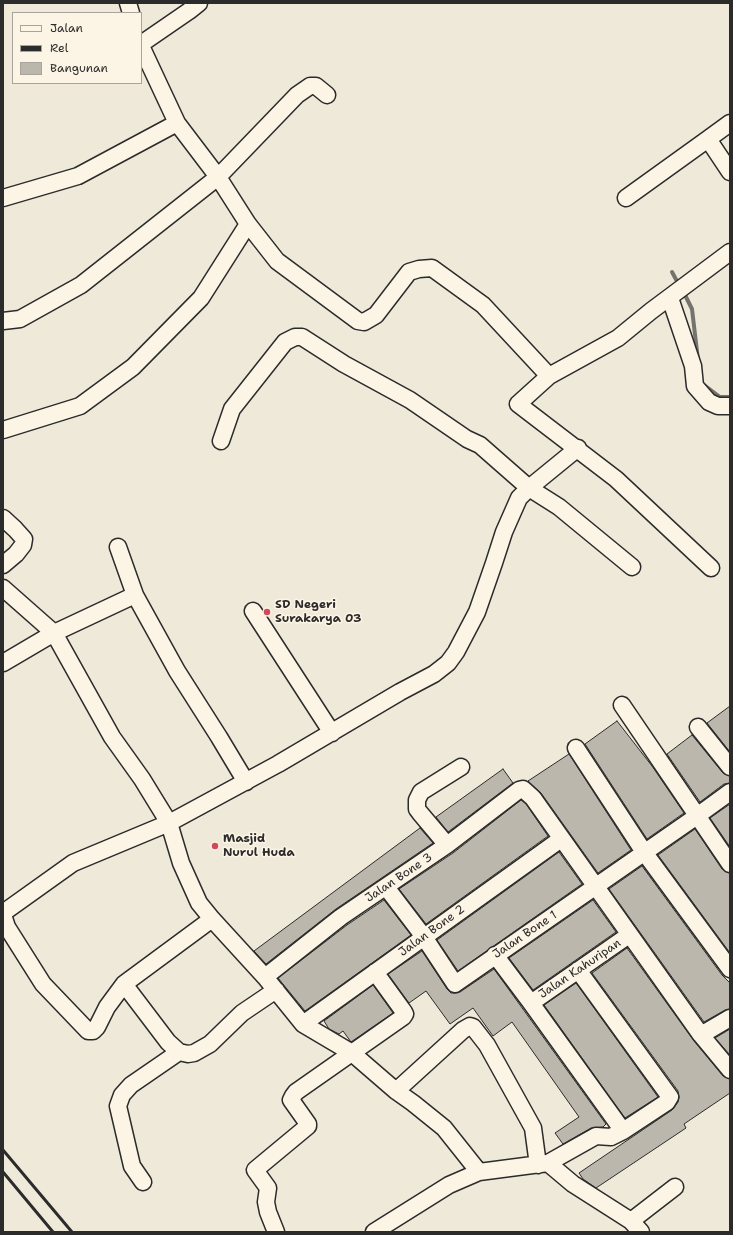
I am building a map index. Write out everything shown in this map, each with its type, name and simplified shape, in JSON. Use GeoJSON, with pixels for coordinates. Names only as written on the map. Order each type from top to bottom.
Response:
{"type":"FeatureCollection","features":[{"type":"Feature","properties":{"kind":"street"},"geometry":{"type":"LineString","coordinates":[[142,44],[199,3]]}},
{"type":"Feature","properties":{"kind":"street"},"geometry":{"type":"LineString","coordinates":[[142,47],[178,123],[218,177],[248,224],[277,261],[358,321],[364,322],[376,315],[409,272],[419,268],[432,268],[483,306],[549,376]]}},
{"type":"Feature","properties":{"kind":"street"},"geometry":{"type":"LineString","coordinates":[[3,322],[20,319],[81,285],[218,177],[297,95],[312,85],[316,86],[326,95]]}},
{"type":"Feature","properties":{"kind":"street"},"geometry":{"type":"LineString","coordinates":[[3,198],[78,176],[178,123]]}},
{"type":"Feature","properties":{"kind":"street"},"geometry":{"type":"LineString","coordinates":[[626,198],[730,123]]}},
{"type":"Feature","properties":{"kind":"street"},"geometry":{"type":"LineString","coordinates":[[708,139],[730,172]]}},
{"type":"Feature","properties":{"kind":"street"},"geometry":{"type":"LineString","coordinates":[[3,430],[80,406],[133,367],[201,298],[248,224]]}},
{"type":"Feature","properties":{"kind":"street"},"geometry":{"type":"LineString","coordinates":[[711,568],[616,479],[578,448],[518,404],[549,376],[618,338],[730,252]]}},
{"type":"Feature","properties":{"kind":"street"},"geometry":{"type":"LineString","coordinates":[[670,298],[693,366],[695,386],[709,402],[718,406],[730,406]]}},
{"type":"Feature","properties":{"kind":"street"},"geometry":{"type":"LineString","coordinates":[[221,441],[232,408],[285,342],[295,337],[302,337],[344,364],[410,400],[467,439],[480,445],[529,488],[559,507],[632,567]]}},
{"type":"Feature","properties":{"kind":"street"},"geometry":{"type":"LineString","coordinates":[[212,919],[124,984],[107,1007],[97,1027],[93,1031],[88,1031],[43,984],[7,927],[3,914],[73,863],[169,823],[246,782],[400,692],[434,674],[448,663],[456,652],[477,612],[504,532],[519,498],[578,448]]}},
{"type":"Feature","properties":{"kind":"street"},"geometry":{"type":"LineString","coordinates":[[3,518],[24,539],[24,545],[3,565]]}},
{"type":"Feature","properties":{"kind":"street"},"geometry":{"type":"LineString","coordinates":[[118,547],[135,594],[177,671],[246,782]]}},
{"type":"Feature","properties":{"kind":"street"},"geometry":{"type":"LineString","coordinates":[[3,588],[54,633],[112,736],[142,779],[169,823],[181,863],[200,903],[212,919],[265,977],[303,1024],[352,1053],[396,1091],[413,1102],[444,1128],[479,1172]]}},
{"type":"Feature","properties":{"kind":"street"},"geometry":{"type":"LineString","coordinates":[[3,663],[54,633],[135,594]]}},
{"type":"Feature","properties":{"kind":"street"},"geometry":{"type":"LineString","coordinates":[[253,611],[332,732]]}},
{"type":"Feature","properties":{"kind":"street"},"geometry":{"type":"LineString","coordinates":[[622,705],[730,864]]}},
{"type":"Feature","properties":{"kind":"street"},"geometry":{"type":"LineString","coordinates":[[698,727],[730,767]]}},
{"type":"Feature","properties":{"kind":"street"},"geometry":{"type":"LineString","coordinates":[[576,748],[644,852],[730,969]]}},
{"type":"Feature","properties":{"kind":"street"},"geometry":{"type":"LineString","coordinates":[[447,845],[417,809],[417,800],[421,792],[461,767]]}},
{"type":"Feature","properties":{"kind":"street","name":"Jalan Bone 3"},"geometry":{"type":"LineString","coordinates":[[265,977],[341,918],[447,845],[519,790],[523,789],[533,798],[561,839]]}},
{"type":"Feature","properties":{"kind":"street","name":"Jalan Bone 1"},"geometry":{"type":"LineString","coordinates":[[424,937],[455,984],[730,792]]}},
{"type":"Feature","properties":{"kind":"street"},"geometry":{"type":"LineString","coordinates":[[561,839],[701,1035],[730,1070]]}},
{"type":"Feature","properties":{"kind":"street","name":"Jalan Bone 2"},"geometry":{"type":"LineString","coordinates":[[303,1024],[561,839]]}},
{"type":"Feature","properties":{"kind":"street"},"geometry":{"type":"LineString","coordinates":[[386,887],[424,937]]}},
{"type":"Feature","properties":{"kind":"street","name":"Jalan Kahuripan"},"geometry":{"type":"LineString","coordinates":[[531,1003],[629,935]]}},
{"type":"Feature","properties":{"kind":"street"},"geometry":{"type":"LineString","coordinates":[[495,955],[623,1131]]}},
{"type":"Feature","properties":{"kind":"street"},"geometry":{"type":"LineString","coordinates":[[374,1232],[449,1185],[479,1172],[543,1164],[596,1136],[611,1137],[623,1131],[667,1102],[670,1097],[578,970]]}},
{"type":"Feature","properties":{"kind":"street"},"geometry":{"type":"LineString","coordinates":[[276,1232],[268,1212],[266,1202],[268,1188],[255,1170],[308,1126],[291,1100],[293,1096],[296,1092],[403,1017],[405,1014],[375,972]]}},
{"type":"Feature","properties":{"kind":"street"},"geometry":{"type":"LineString","coordinates":[[124,984],[168,1042],[179,1052],[188,1054],[210,1044],[242,1014],[276,990]]}},
{"type":"Feature","properties":{"kind":"street"},"geometry":{"type":"LineString","coordinates":[[701,1035],[730,1018]]}},
{"type":"Feature","properties":{"kind":"street"},"geometry":{"type":"LineString","coordinates":[[396,1091],[463,1030],[470,1026],[473,1027],[487,1045],[533,1128],[543,1164],[636,1227],[675,1187]]}},
{"type":"Feature","properties":{"kind":"street"},"geometry":{"type":"LineString","coordinates":[[143,1182],[132,1166],[118,1106],[122,1095],[131,1085],[179,1052]]}},
{"type":"Feature","properties":{"kind":"building"},"geometry":{"type":"Polygon","coordinates":[[[730,706],[730,752],[707,723],[730,706]]]}},
{"type":"Feature","properties":{"kind":"building"},"geometry":{"type":"Polygon","coordinates":[[[617,721],[652,766],[684,813],[647,839],[585,744],[617,721]]]}},
{"type":"Feature","properties":{"kind":"building"},"geometry":{"type":"Polygon","coordinates":[[[692,735],[723,773],[730,776],[730,783],[724,784],[700,802],[667,754],[692,735]]]}},
{"type":"Feature","properties":{"kind":"building"},"geometry":{"type":"Polygon","coordinates":[[[569,754],[631,850],[598,873],[541,793],[528,781],[569,754]]]}},
{"type":"Feature","properties":{"kind":"building"},"geometry":{"type":"Polygon","coordinates":[[[503,769],[513,783],[448,832],[436,817],[503,769]]]}},
{"type":"Feature","properties":{"kind":"building"},"geometry":{"type":"Polygon","coordinates":[[[521,800],[526,804],[548,836],[426,924],[399,889],[453,853],[521,800]]]}},
{"type":"Feature","properties":{"kind":"building"},"geometry":{"type":"Polygon","coordinates":[[[730,804],[730,847],[710,818],[730,804]]]}},
{"type":"Feature","properties":{"kind":"building"},"geometry":{"type":"Polygon","coordinates":[[[420,828],[433,843],[336,909],[266,964],[254,951],[420,828]]]}},
{"type":"Feature","properties":{"kind":"building"},"geometry":{"type":"Polygon","coordinates":[[[695,829],[722,869],[730,873],[730,953],[658,855],[695,829]]]}},
{"type":"Feature","properties":{"kind":"building"},"geometry":{"type":"Polygon","coordinates":[[[559,852],[582,884],[458,971],[437,940],[559,852]]]}},
{"type":"Feature","properties":{"kind":"building"},"geometry":{"type":"Polygon","coordinates":[[[642,866],[722,975],[730,983],[730,1009],[725,1010],[704,1022],[609,889],[642,866]]]}},
{"type":"Feature","properties":{"kind":"building"},"geometry":{"type":"Polygon","coordinates":[[[384,900],[411,935],[305,1011],[278,978],[347,925],[384,900]]]}},
{"type":"Feature","properties":{"kind":"building"},"geometry":{"type":"Polygon","coordinates":[[[593,900],[616,932],[533,990],[509,958],[593,900]]]}},
{"type":"Feature","properties":{"kind":"building"},"geometry":{"type":"Polygon","coordinates":[[[627,948],[694,1041],[723,1076],[730,1079],[730,1093],[684,1124],[686,1128],[596,1188],[583,1179],[579,1173],[672,1110],[678,1102],[679,1097],[678,1091],[592,973],[627,948]]]}},
{"type":"Feature","properties":{"kind":"building"},"geometry":{"type":"Polygon","coordinates":[[[422,951],[451,993],[460,992],[494,969],[606,1124],[603,1127],[591,1128],[563,1144],[555,1133],[579,1117],[512,1022],[493,1036],[473,1008],[450,1024],[426,991],[409,1003],[388,974],[422,951]]]}},
{"type":"Feature","properties":{"kind":"building"},"geometry":{"type":"Polygon","coordinates":[[[576,983],[658,1097],[625,1118],[544,1005],[576,983]]]}},
{"type":"Feature","properties":{"kind":"building"},"geometry":{"type":"Polygon","coordinates":[[[373,985],[393,1013],[351,1042],[343,1031],[339,1034],[329,1029],[324,1021],[373,985]]]}},
{"type":"Feature","properties":{"kind":"building"},"geometry":{"type":"Polygon","coordinates":[[[730,1029],[730,1055],[715,1038],[730,1029]]]}},
{"type":"Feature","properties":{"kind":"waterway"},"geometry":{"type":"LineString","coordinates":[[672,272],[679,285]]}},
{"type":"Feature","properties":{"kind":"waterway"},"geometry":{"type":"LineString","coordinates":[[683,291],[692,309],[698,360]]}},
{"type":"Feature","properties":{"kind":"waterway"},"geometry":{"type":"LineString","coordinates":[[704,385],[720,397],[730,397]]}},
{"type":"Feature","properties":{"kind":"railway"},"geometry":{"type":"LineString","coordinates":[[3,1150],[72,1232]]}},
{"type":"Feature","properties":{"kind":"railway"},"geometry":{"type":"LineString","coordinates":[[3,1172],[53,1232]]}},
{"type":"Feature","properties":{"kind":"place","name":"SD Negeri Surakarya 03"},"geometry":{"type":"Point","coordinates":[267,612]}},
{"type":"Feature","properties":{"kind":"place","name":"Masjid Nurul Huda"},"geometry":{"type":"Point","coordinates":[215,846]}}]}
